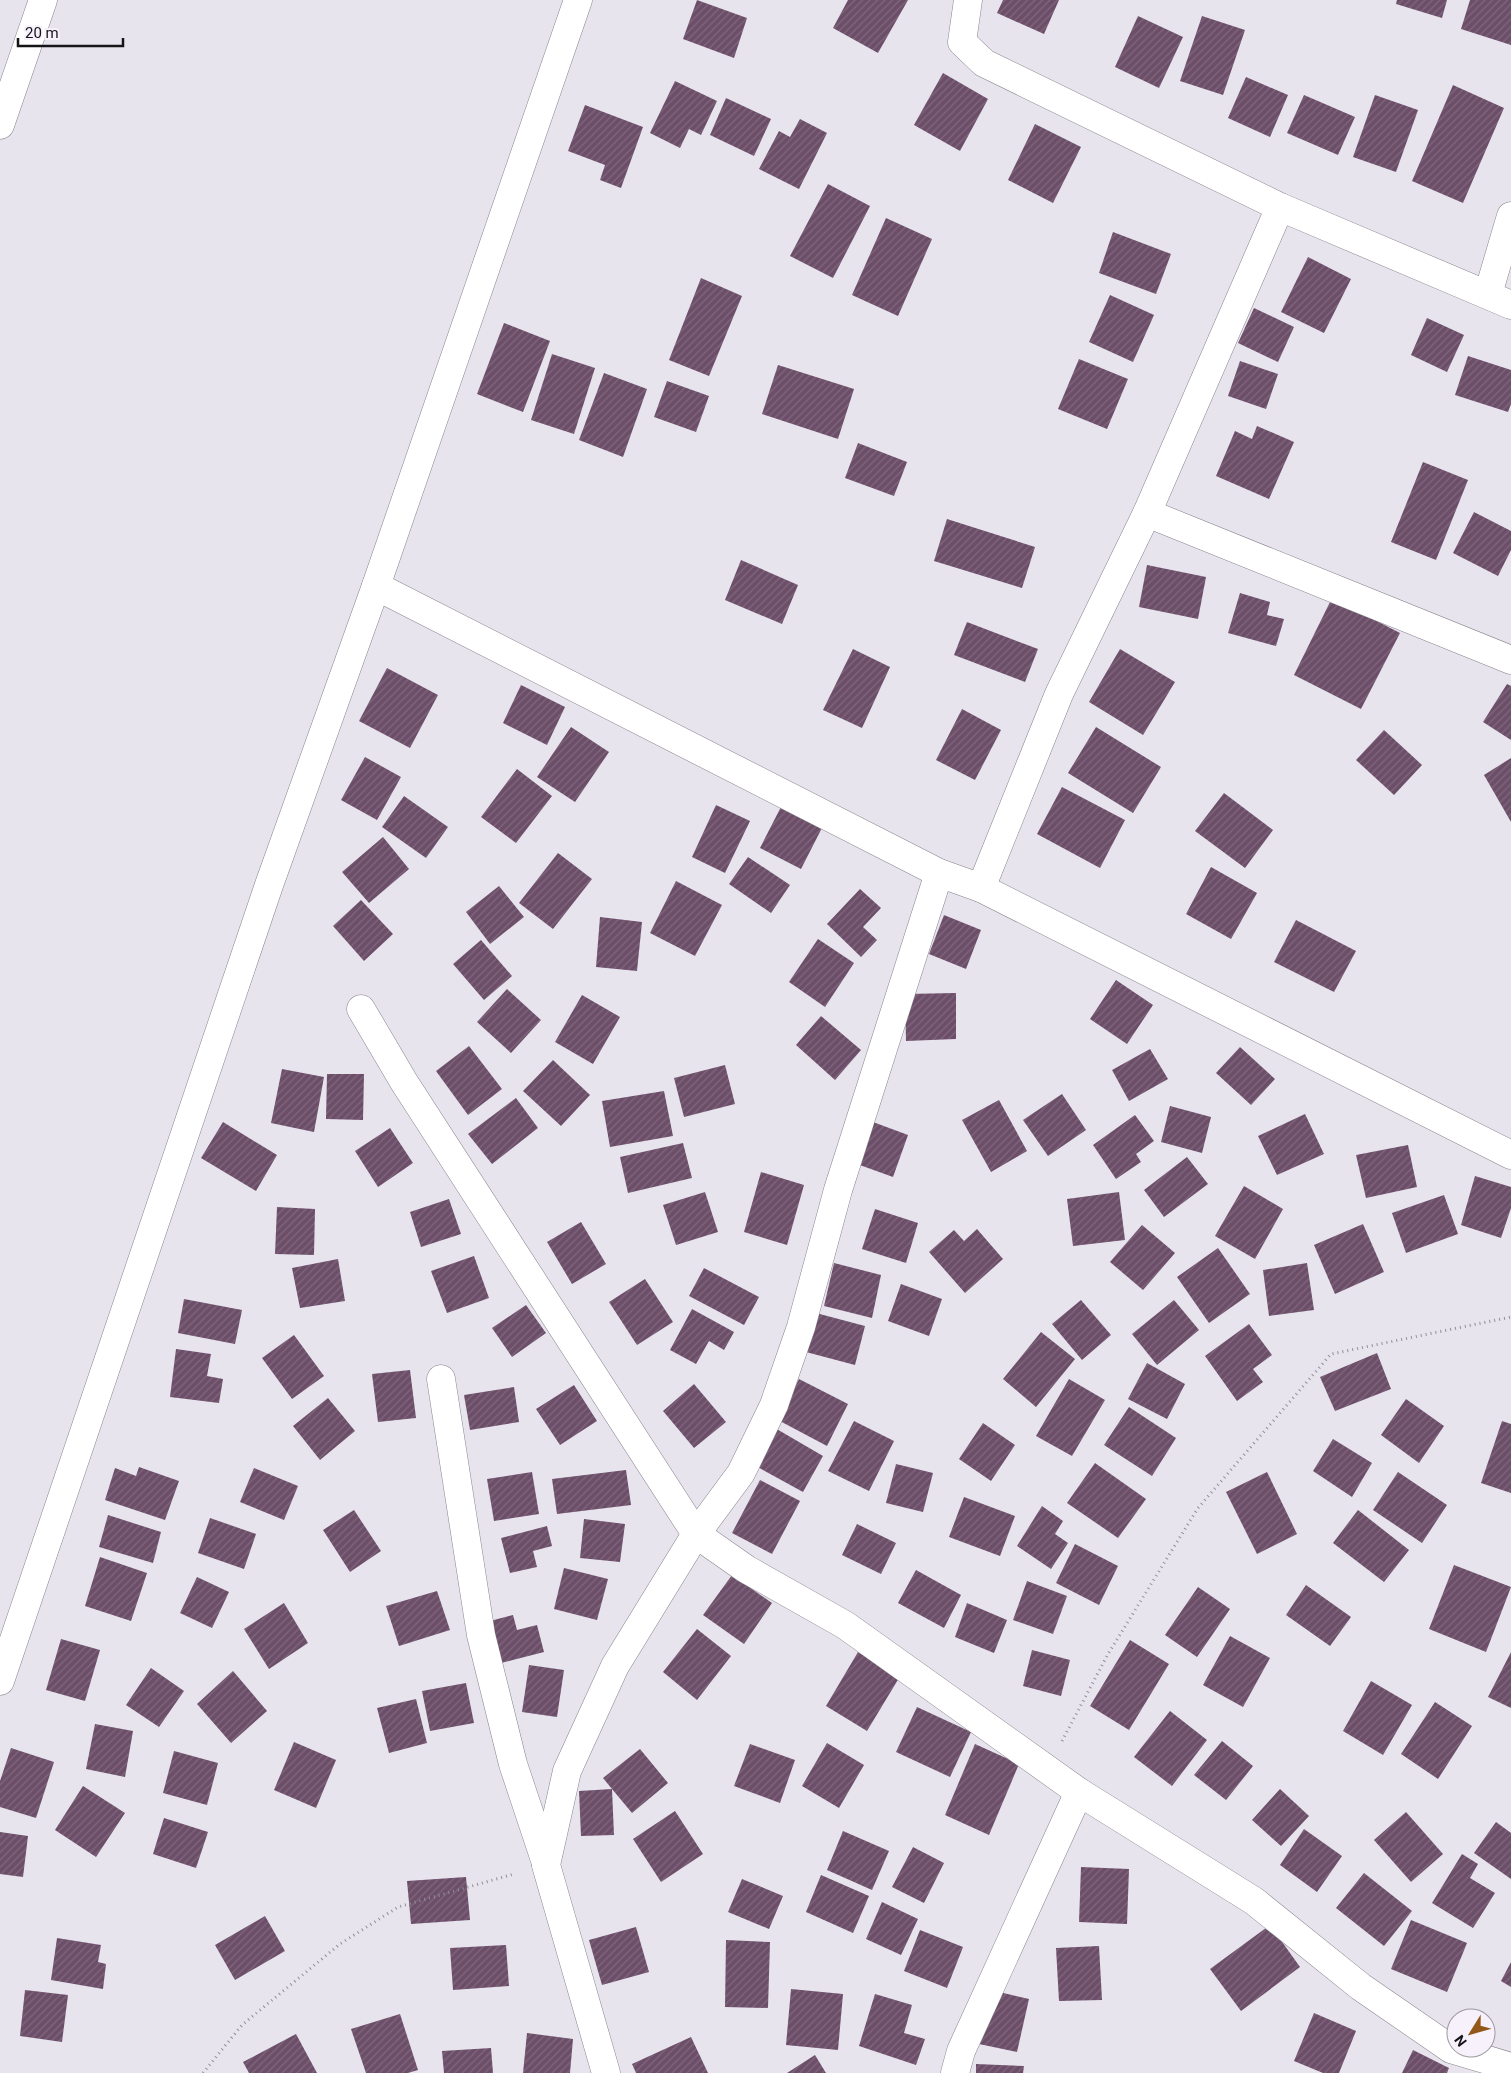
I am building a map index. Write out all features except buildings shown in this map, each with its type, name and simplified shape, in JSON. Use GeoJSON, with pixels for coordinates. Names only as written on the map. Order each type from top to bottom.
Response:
{"type":"FeatureCollection","features":[{"type":"Feature","properties":{"kind":"street"},"geometry":{"type":"LineString","coordinates":[[0,125],[43,0]]}},
{"type":"Feature","properties":{"kind":"street"},"geometry":{"type":"LineString","coordinates":[[0,1681],[269,885],[376,586],[578,0]]}},
{"type":"Feature","properties":{"kind":"street"},"geometry":{"type":"LineString","coordinates":[[968,0],[962,42],[984,63],[1280,206],[1499,299],[1511,216]]}},
{"type":"Feature","properties":{"kind":"street"},"geometry":{"type":"LineString","coordinates":[[981,888],[1059,694],[1147,513],[1280,206]]}},
{"type":"Feature","properties":{"kind":"street"},"geometry":{"type":"LineString","coordinates":[[1147,513],[1511,660]]}},
{"type":"Feature","properties":{"kind":"street"},"geometry":{"type":"LineString","coordinates":[[376,586],[939,873],[981,888],[1511,1155]]}},
{"type":"Feature","properties":{"kind":"street"},"geometry":{"type":"LineString","coordinates":[[546,1864],[567,1771],[616,1666],[696,1534],[741,1473],[774,1405],[801,1327],[838,1190],[939,873]]}},
{"type":"Feature","properties":{"kind":"street"},"geometry":{"type":"LineString","coordinates":[[361,1009],[404,1082],[696,1534],[746,1569],[845,1625],[1079,1792],[1254,1901],[1361,1987],[1451,2048],[1511,2067]]}},
{"type":"Feature","properties":{"kind":"street"},"geometry":{"type":"LineString","coordinates":[[441,1378],[481,1635],[513,1764],[546,1864],[606,2073]]}},
{"type":"Feature","properties":{"kind":"street"},"geometry":{"type":"LineString","coordinates":[[955,2073],[965,2042],[1079,1792]]}},
{"type":"Feature","properties":{"kind":"path"},"geometry":{"type":"LineString","coordinates":[[1048,1769],[1108,1654],[1198,1508],[1331,1354],[1511,1317]]}},
{"type":"Feature","properties":{"kind":"path"},"geometry":{"type":"LineString","coordinates":[[202,2073],[242,2025],[340,1944],[398,1907],[546,1864]]}}]}
